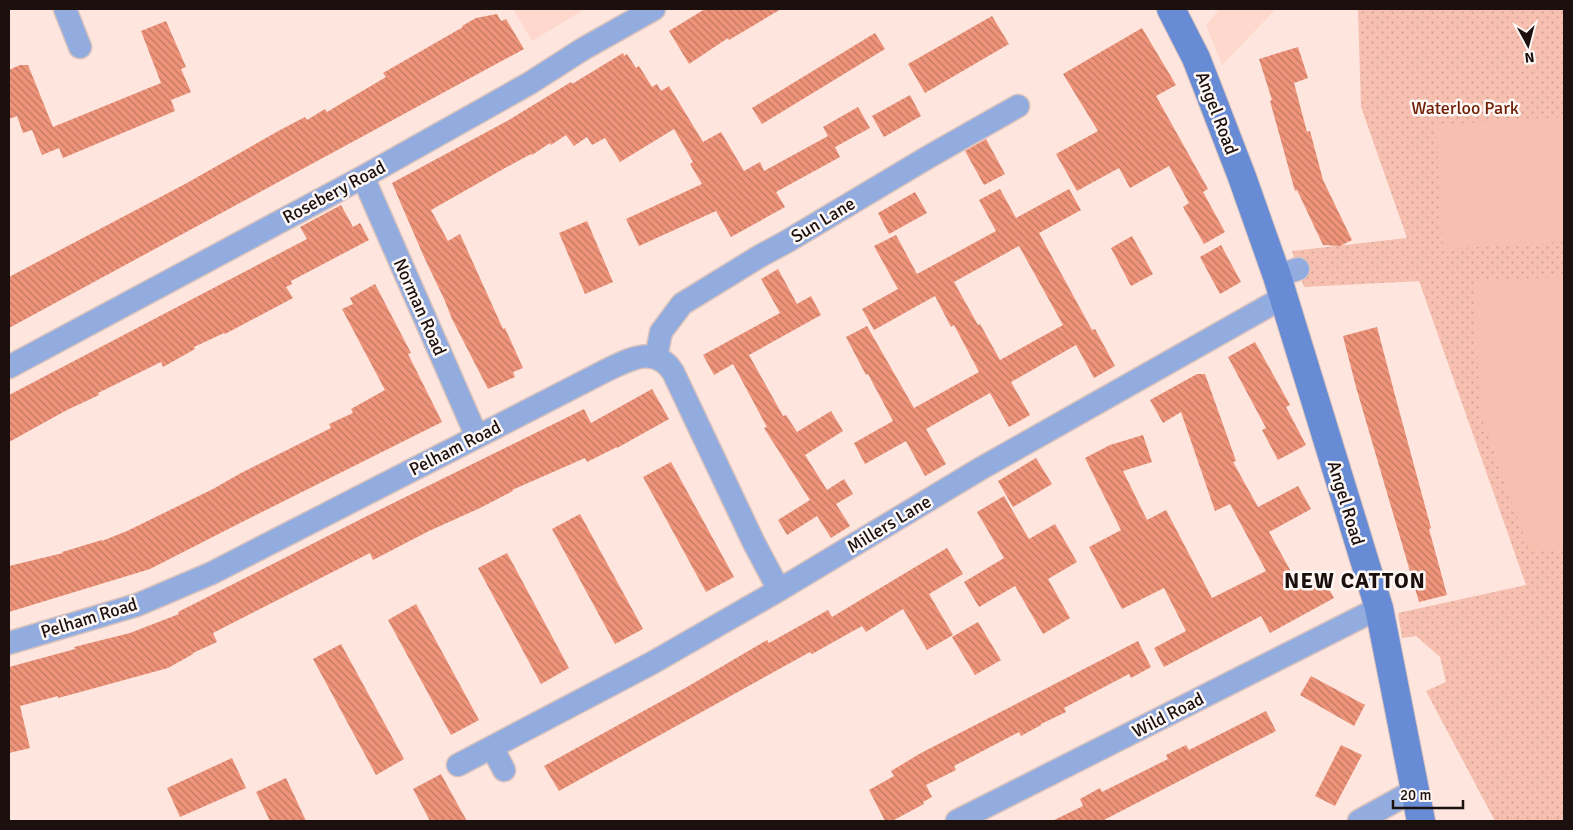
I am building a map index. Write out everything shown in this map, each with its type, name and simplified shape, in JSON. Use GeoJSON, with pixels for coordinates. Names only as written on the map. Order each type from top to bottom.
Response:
{"type":"FeatureCollection","features":[{"type":"Feature","properties":{"kind":"street"},"geometry":{"type":"LineString","coordinates":[[65,9],[80,48]]}},
{"type":"Feature","properties":{"kind":"street","name":"Rosebery Road"},"geometry":{"type":"LineString","coordinates":[[9,367],[363,177],[530,83],[584,49],[654,9]]}},
{"type":"Feature","properties":{"kind":"street","name":"Angel Road"},"geometry":{"type":"LineString","coordinates":[[1171,9],[1203,76],[1242,177],[1286,281],[1379,608],[1421,821]]}},
{"type":"Feature","properties":{"kind":"street","name":"Sun Lane"},"geometry":{"type":"LineString","coordinates":[[656,358],[661,332],[682,304],[930,156],[1018,106]]}},
{"type":"Feature","properties":{"kind":"street","name":"Norman Road"},"geometry":{"type":"LineString","coordinates":[[363,177],[477,437]]}},
{"type":"Feature","properties":{"kind":"street","name":"Millers Lane"},"geometry":{"type":"LineString","coordinates":[[458,765],[652,662],[779,590],[1286,281]]}},
{"type":"Feature","properties":{"kind":"street","name":"Pelham Road"},"geometry":{"type":"LineString","coordinates":[[9,642],[137,605],[212,573],[634,357],[656,358]]}},
{"type":"Feature","properties":{"kind":"street"},"geometry":{"type":"LineString","coordinates":[[656,358],[668,363],[673,372],[754,544],[779,590]]}},
{"type":"Feature","properties":{"kind":"street","name":"Wild Road"},"geometry":{"type":"LineString","coordinates":[[957,821],[1379,608]]}},
{"type":"Feature","properties":{"kind":"street"},"geometry":{"type":"LineString","coordinates":[[492,747],[504,770]]}},
{"type":"Feature","properties":{"kind":"street"},"geometry":{"type":"LineString","coordinates":[[1359,821],[1415,790]]}},
{"type":"Feature","properties":{"kind":"shaded area"},"geometry":{"type":"Polygon","coordinates":[[[513,9],[585,9],[532,41],[513,9]]]}},
{"type":"Feature","properties":{"kind":"shaded area"},"geometry":{"type":"Polygon","coordinates":[[[1220,9],[1276,9],[1222,65],[1206,25],[1220,9]]]}},
{"type":"Feature","properties":{"kind":"green space","name":"Waterloo Park"},"geometry":{"type":"Polygon","coordinates":[[[1358,9],[1564,9],[1564,821],[1495,821],[1426,691],[1446,682],[1440,657],[1416,636],[1402,638],[1398,613],[1526,585],[1419,281],[1304,287],[1292,251],[1407,238],[1361,107],[1358,9]]]}},
{"type":"Feature","properties":{"kind":"green space"},"geometry":{"type":"Polygon","coordinates":[[[1564,117],[1564,242],[1443,249],[1436,125],[1564,117]]]}},
{"type":"Feature","properties":{"kind":"green space"},"geometry":{"type":"Polygon","coordinates":[[[1564,276],[1564,549],[1530,552],[1481,416],[1473,282],[1564,276]]]}},
{"type":"Feature","properties":{"kind":"building"},"geometry":{"type":"Polygon","coordinates":[[[705,9],[781,9],[729,40],[728,38],[689,64],[669,31],[705,9]]]}},
{"type":"Feature","properties":{"kind":"building"},"geometry":{"type":"Polygon","coordinates":[[[497,14],[501,21],[506,19],[524,49],[9,328],[9,277],[187,183],[305,117],[307,120],[325,109],[327,112],[386,77],[383,73],[476,18],[497,14]]]}},
{"type":"Feature","properties":{"kind":"building"},"geometry":{"type":"Polygon","coordinates":[[[992,16],[1009,44],[925,93],[908,64],[992,16]]]}},
{"type":"Feature","properties":{"kind":"building"},"geometry":{"type":"Polygon","coordinates":[[[166,21],[186,67],[181,69],[191,92],[171,100],[175,111],[63,158],[59,148],[42,155],[32,130],[23,133],[17,116],[9,119],[9,70],[20,65],[28,65],[53,127],[161,83],[141,31],[166,21]]]}},
{"type":"Feature","properties":{"kind":"building"},"geometry":{"type":"Polygon","coordinates":[[[1142,28],[1176,85],[1156,96],[1208,189],[1203,192],[1225,232],[1204,244],[1183,207],[1189,203],[1169,166],[1130,188],[1119,168],[1077,191],[1056,154],[1098,131],[1063,74],[1142,28]]]}},
{"type":"Feature","properties":{"kind":"building"},"geometry":{"type":"Polygon","coordinates":[[[875,33],[885,49],[762,124],[752,108],[875,33]]]}},
{"type":"Feature","properties":{"kind":"building"},"geometry":{"type":"Polygon","coordinates":[[[1298,47],[1308,78],[1294,83],[1307,132],[1310,131],[1323,180],[1352,240],[1340,246],[1323,245],[1297,190],[1295,191],[1270,101],[1272,100],[1259,59],[1298,47]]]}},
{"type":"Feature","properties":{"kind":"building"},"geometry":{"type":"Polygon","coordinates":[[[623,53],[624,56],[627,54],[636,68],[639,66],[652,87],[657,84],[661,91],[669,86],[703,142],[721,132],[744,171],[760,162],[764,171],[828,136],[823,127],[858,107],[870,128],[835,147],[840,157],[776,192],[785,207],[731,237],[716,211],[639,246],[626,219],[702,184],[690,164],[693,162],[674,129],[620,162],[605,138],[592,145],[587,137],[574,146],[566,135],[431,210],[448,241],[460,234],[503,329],[505,328],[523,368],[513,372],[515,377],[488,389],[452,319],[392,183],[507,121],[623,53]]]}},
{"type":"Feature","properties":{"kind":"building"},"geometry":{"type":"Polygon","coordinates":[[[910,95],[921,116],[884,137],[872,116],[910,95]]]}},
{"type":"Feature","properties":{"kind":"building"},"geometry":{"type":"Polygon","coordinates":[[[986,139],[1005,174],[984,185],[965,151],[986,139]]]}},
{"type":"Feature","properties":{"kind":"building"},"geometry":{"type":"Polygon","coordinates":[[[1000,189],[1016,218],[1069,189],[1081,210],[1039,233],[1092,330],[1095,329],[1115,366],[1094,378],[1076,345],[1011,382],[1030,415],[1009,427],[990,393],[926,429],[946,464],[925,476],[906,441],[865,464],[854,443],[893,421],[846,337],[867,326],[914,408],[979,372],[954,325],[951,327],[935,296],[874,330],[862,309],[898,289],[874,246],[896,235],[917,274],[996,231],[979,200],[1000,189]],[[1019,246],[954,282],[1000,360],[1063,325],[1019,246]]]}},
{"type":"Feature","properties":{"kind":"building"},"geometry":{"type":"Polygon","coordinates":[[[915,192],[927,213],[889,234],[878,213],[915,192]]]}},
{"type":"Feature","properties":{"kind":"building"},"geometry":{"type":"Polygon","coordinates":[[[341,205],[353,227],[360,223],[369,240],[291,281],[292,284],[286,287],[293,298],[225,334],[194,347],[195,349],[163,367],[161,362],[98,393],[99,395],[67,410],[9,442],[9,395],[307,239],[300,227],[341,205]]]}},
{"type":"Feature","properties":{"kind":"building"},"geometry":{"type":"Polygon","coordinates":[[[587,221],[613,282],[585,294],[559,233],[587,221]]]}},
{"type":"Feature","properties":{"kind":"building"},"geometry":{"type":"Polygon","coordinates":[[[1132,236],[1153,274],[1131,286],[1111,248],[1132,236]]]}},
{"type":"Feature","properties":{"kind":"building"},"geometry":{"type":"Polygon","coordinates":[[[1221,245],[1241,282],[1220,294],[1200,257],[1221,245]]]}},
{"type":"Feature","properties":{"kind":"building"},"geometry":{"type":"Polygon","coordinates":[[[778,269],[797,304],[811,296],[821,315],[749,355],[783,416],[786,415],[797,432],[831,411],[843,431],[805,455],[827,490],[844,479],[853,494],[836,504],[850,526],[831,538],[817,516],[787,535],[778,520],[810,500],[764,428],[767,427],[733,364],[714,375],[703,355],[780,313],[761,279],[778,269]]]}},
{"type":"Feature","properties":{"kind":"building"},"geometry":{"type":"Polygon","coordinates":[[[375,284],[411,353],[408,354],[442,422],[150,569],[9,612],[9,566],[63,553],[127,531],[331,428],[329,424],[353,413],[351,409],[385,390],[342,309],[353,304],[350,298],[375,284]]]}},
{"type":"Feature","properties":{"kind":"building"},"geometry":{"type":"Polygon","coordinates":[[[1377,327],[1447,595],[1419,602],[1356,387],[1343,336],[1377,327]]]}},
{"type":"Feature","properties":{"kind":"building"},"geometry":{"type":"Polygon","coordinates":[[[1255,342],[1290,405],[1286,407],[1306,445],[1278,460],[1262,430],[1266,428],[1228,357],[1255,342]]]}},
{"type":"Feature","properties":{"kind":"building"},"geometry":{"type":"Polygon","coordinates":[[[1197,374],[1205,374],[1236,461],[1233,462],[1258,507],[1298,486],[1311,509],[1269,532],[1299,586],[1321,574],[1334,598],[1270,633],[1261,616],[1164,667],[1154,648],[1186,631],[1164,588],[1122,609],[1089,547],[1121,530],[1085,458],[1110,445],[1143,435],[1152,462],[1123,471],[1147,520],[1166,510],[1212,598],[1266,571],[1230,504],[1215,511],[1181,412],[1163,423],[1150,400],[1197,374]]]}},
{"type":"Feature","properties":{"kind":"building"},"geometry":{"type":"Polygon","coordinates":[[[652,389],[669,419],[617,448],[587,462],[585,458],[512,490],[480,508],[429,531],[373,560],[370,553],[213,633],[217,642],[193,653],[168,668],[58,698],[58,696],[20,706],[30,748],[9,753],[9,667],[75,649],[74,647],[130,633],[179,614],[178,612],[367,516],[584,409],[591,423],[652,389]]]}},
{"type":"Feature","properties":{"kind":"building"},"geometry":{"type":"Polygon","coordinates":[[[1036,458],[1052,484],[1013,507],[998,481],[1036,458]]]}},
{"type":"Feature","properties":{"kind":"building"},"geometry":{"type":"Polygon","coordinates":[[[671,462],[734,577],[706,592],[643,477],[671,462]]]}},
{"type":"Feature","properties":{"kind":"building"},"geometry":{"type":"Polygon","coordinates":[[[1004,496],[1029,539],[1055,524],[1077,562],[1048,579],[1070,618],[1043,634],[1015,586],[979,607],[964,582],[1004,558],[977,512],[1004,496]]]}},
{"type":"Feature","properties":{"kind":"building"},"geometry":{"type":"Polygon","coordinates":[[[580,514],[643,629],[615,644],[552,529],[580,514]]]}},
{"type":"Feature","properties":{"kind":"building"},"geometry":{"type":"Polygon","coordinates":[[[947,548],[963,574],[929,594],[953,635],[927,650],[903,609],[866,632],[862,626],[812,654],[810,652],[559,791],[544,766],[687,687],[767,640],[769,643],[828,610],[832,617],[947,548]]]}},
{"type":"Feature","properties":{"kind":"building"},"geometry":{"type":"Polygon","coordinates":[[[507,553],[569,668],[541,684],[478,568],[507,553]]]}},
{"type":"Feature","properties":{"kind":"building"},"geometry":{"type":"Polygon","coordinates":[[[416,604],[479,720],[451,735],[388,620],[416,604]]]}},
{"type":"Feature","properties":{"kind":"building"},"geometry":{"type":"Polygon","coordinates":[[[978,622],[1001,660],[975,675],[952,637],[978,622]]]}},
{"type":"Feature","properties":{"kind":"building"},"geometry":{"type":"Polygon","coordinates":[[[1138,641],[1151,667],[1131,678],[1129,674],[1064,708],[1066,712],[1021,736],[1019,732],[954,766],[956,770],[926,785],[932,797],[923,802],[924,804],[892,821],[885,821],[869,790],[894,776],[891,771],[921,753],[1138,641]]]}},
{"type":"Feature","properties":{"kind":"building"},"geometry":{"type":"Polygon","coordinates":[[[341,644],[404,759],[376,775],[313,659],[341,644]]]}},
{"type":"Feature","properties":{"kind":"building"},"geometry":{"type":"Polygon","coordinates":[[[1311,676],[1365,705],[1354,726],[1300,695],[1311,676]]]}},
{"type":"Feature","properties":{"kind":"building"},"geometry":{"type":"Polygon","coordinates":[[[1266,711],[1276,731],[1102,821],[1052,821],[1083,806],[1080,799],[1100,788],[1102,792],[1168,759],[1166,755],[1186,745],[1189,750],[1266,711]]]}},
{"type":"Feature","properties":{"kind":"building"},"geometry":{"type":"Polygon","coordinates":[[[1341,745],[1362,755],[1335,806],[1315,796],[1341,745]]]}},
{"type":"Feature","properties":{"kind":"building"},"geometry":{"type":"Polygon","coordinates":[[[232,758],[246,788],[180,817],[167,788],[232,758]]]}},
{"type":"Feature","properties":{"kind":"building"},"geometry":{"type":"Polygon","coordinates":[[[441,774],[467,821],[430,821],[413,789],[441,774]]]}},
{"type":"Feature","properties":{"kind":"building"},"geometry":{"type":"Polygon","coordinates":[[[286,778],[306,821],[270,821],[256,792],[286,778]]]}},
{"type":"Feature","properties":{"kind":"district","name":"NEW CATTON"},"geometry":{"type":"Point","coordinates":[1355,580]}}]}
